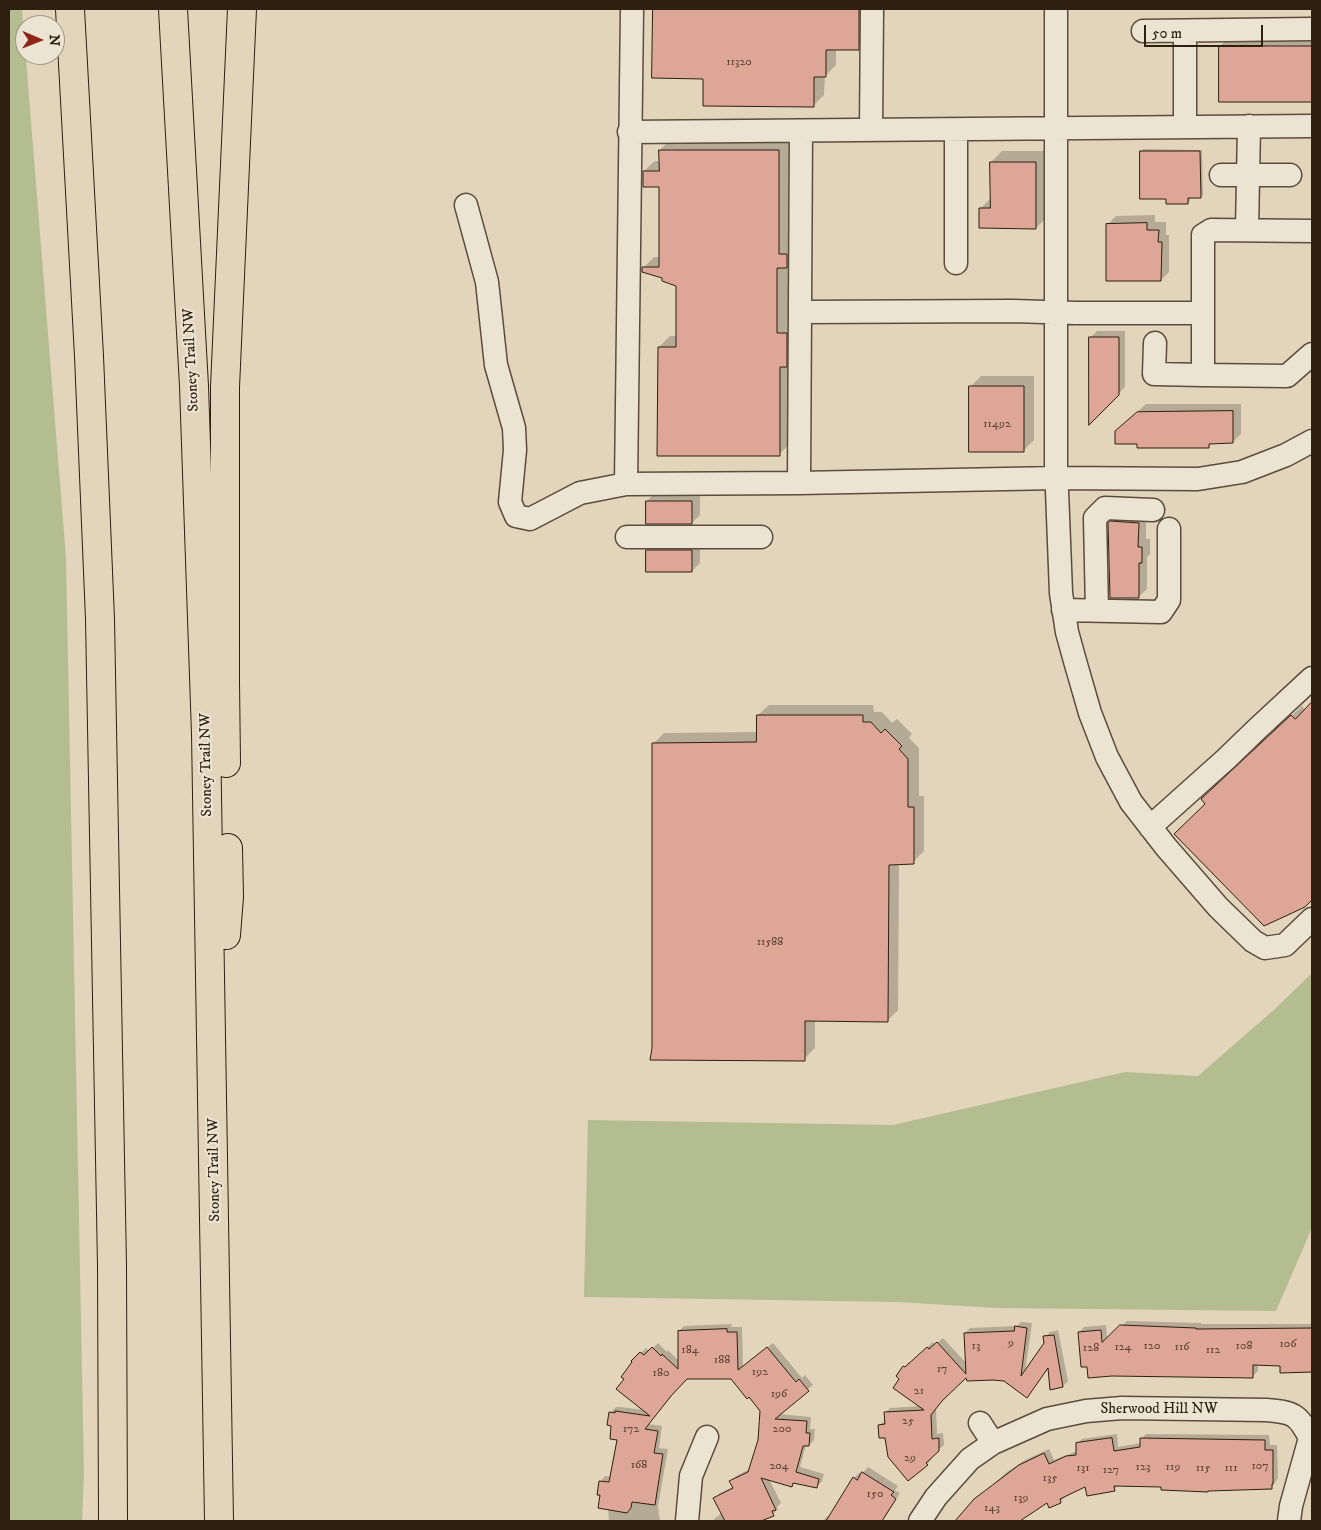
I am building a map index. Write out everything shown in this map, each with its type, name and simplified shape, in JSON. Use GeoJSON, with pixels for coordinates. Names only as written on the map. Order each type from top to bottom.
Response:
{"type":"FeatureCollection","features":[{"type":"Feature","properties":{"kind":"highway"},"geometry":{"type":"LineString","coordinates":[[70,9],[89,356],[101,667],[112,1237],[113,1521]]}},
{"type":"Feature","properties":{"kind":"highway","name":"Stoney Trail NW"},"geometry":{"type":"LineString","coordinates":[[173,9],[197,465],[206,734],[214,1088],[219,1521]]}},
{"type":"Feature","properties":{"kind":"highway"},"geometry":{"type":"LineString","coordinates":[[214,1088],[229,897],[224,682],[226,388],[242,9]]}},
{"type":"Feature","properties":{"kind":"highway"},"geometry":{"type":"LineString","coordinates":[[56,65],[76,379],[87,632],[101,667]]}},
{"type":"Feature","properties":{"kind":"street"},"geometry":{"type":"LineString","coordinates":[[626,484],[632,9]]}},
{"type":"Feature","properties":{"kind":"street"},"geometry":{"type":"LineString","coordinates":[[871,130],[872,9]]}},
{"type":"Feature","properties":{"kind":"street"},"geometry":{"type":"LineString","coordinates":[[1056,9],[1057,478],[1063,610],[1067,632],[1090,713],[1104,748],[1132,802],[1166,847],[1218,907],[1253,941],[1265,948],[1285,945],[1312,919]]}},
{"type":"Feature","properties":{"kind":"street"},"geometry":{"type":"LineString","coordinates":[[1143,31],[1312,29]]}},
{"type":"Feature","properties":{"kind":"street"},"geometry":{"type":"LineString","coordinates":[[1185,31],[1185,126]]}},
{"type":"Feature","properties":{"kind":"street"},"geometry":{"type":"LineString","coordinates":[[1247,230],[1249,126]]}},
{"type":"Feature","properties":{"kind":"street"},"geometry":{"type":"LineString","coordinates":[[629,132],[1312,126]]}},
{"type":"Feature","properties":{"kind":"street"},"geometry":{"type":"LineString","coordinates":[[956,130],[956,263]]}},
{"type":"Feature","properties":{"kind":"street"},"geometry":{"type":"LineString","coordinates":[[800,483],[801,131]]}},
{"type":"Feature","properties":{"kind":"street"},"geometry":{"type":"LineString","coordinates":[[1221,175],[1290,175]]}},
{"type":"Feature","properties":{"kind":"street"},"geometry":{"type":"LineString","coordinates":[[466,205],[487,282],[496,365],[514,428],[515,450],[510,502],[516,516],[530,519],[580,493],[626,484],[1057,478],[1198,479],[1242,472],[1286,455],[1312,441]]}},
{"type":"Feature","properties":{"kind":"street"},"geometry":{"type":"LineString","coordinates":[[1203,375],[1203,235],[1211,230],[1312,232]]}},
{"type":"Feature","properties":{"kind":"street"},"geometry":{"type":"LineString","coordinates":[[800,312],[1203,312]]}},
{"type":"Feature","properties":{"kind":"street"},"geometry":{"type":"LineString","coordinates":[[1155,343],[1154,374],[1287,376],[1312,354]]}},
{"type":"Feature","properties":{"kind":"street"},"geometry":{"type":"LineString","coordinates":[[1097,610],[1095,518],[1105,508],[1153,510]]}},
{"type":"Feature","properties":{"kind":"street"},"geometry":{"type":"LineString","coordinates":[[1063,610],[1161,612],[1169,600],[1169,529]]}},
{"type":"Feature","properties":{"kind":"street"},"geometry":{"type":"LineString","coordinates":[[627,537],[761,537]]}},
{"type":"Feature","properties":{"kind":"street"},"geometry":{"type":"LineString","coordinates":[[1150,826],[1226,759],[1312,678]]}},
{"type":"Feature","properties":{"kind":"street","name":"Sherwood Hill NW"},"geometry":{"type":"LineString","coordinates":[[920,1521],[936,1497],[970,1459],[993,1444],[1047,1419],[1086,1411],[1122,1408],[1284,1411],[1301,1420],[1310,1438],[1288,1521]]}},
{"type":"Feature","properties":{"kind":"street"},"geometry":{"type":"LineString","coordinates":[[980,1424],[993,1444]]}},
{"type":"Feature","properties":{"kind":"street"},"geometry":{"type":"LineString","coordinates":[[687,1521],[691,1476],[707,1437]]}},
{"type":"Feature","properties":{"kind":"green space"},"geometry":{"type":"Polygon","coordinates":[[[9,9],[22,9],[22,15],[15,15],[15,65],[26,65],[66,558],[84,1474],[82,1521],[9,1521],[9,9]]]}},
{"type":"Feature","properties":{"kind":"green space"},"geometry":{"type":"Polygon","coordinates":[[[1312,973],[1312,1228],[1276,1311],[998,1308],[896,1302],[584,1297],[588,1120],[893,1125],[1125,1072],[1198,1076],[1276,1008],[1312,973]]]}},
{"type":"Feature","properties":{"kind":"building"},"geometry":{"type":"Polygon","coordinates":[[[653,9],[859,9],[859,50],[826,50],[826,77],[814,77],[814,107],[703,106],[703,79],[652,78],[653,9]]]}},
{"type":"Feature","properties":{"kind":"building"},"geometry":{"type":"Polygon","coordinates":[[[1219,46],[1312,46],[1312,102],[1219,102],[1219,46]]]}},
{"type":"Feature","properties":{"kind":"building"},"geometry":{"type":"Polygon","coordinates":[[[659,150],[779,150],[779,254],[787,254],[787,268],[777,268],[777,333],[787,333],[787,367],[780,367],[780,456],[657,456],[658,347],[676,347],[676,286],[662,281],[662,278],[642,272],[642,267],[659,267],[659,187],[643,187],[643,171],[659,171],[659,150]]]}},
{"type":"Feature","properties":{"kind":"building"},"geometry":{"type":"Polygon","coordinates":[[[1140,151],[1200,151],[1201,198],[1188,198],[1188,204],[1166,204],[1166,199],[1140,199],[1140,151]]]}},
{"type":"Feature","properties":{"kind":"building"},"geometry":{"type":"Polygon","coordinates":[[[990,162],[1036,162],[1036,229],[979,228],[979,208],[990,208],[990,162]]]}},
{"type":"Feature","properties":{"kind":"building"},"geometry":{"type":"Polygon","coordinates":[[[1147,223],[1147,230],[1159,230],[1158,242],[1162,242],[1161,281],[1106,281],[1106,224],[1147,223]]]}},
{"type":"Feature","properties":{"kind":"building"},"geometry":{"type":"Polygon","coordinates":[[[1089,337],[1119,337],[1119,395],[1089,425],[1089,337]]]}},
{"type":"Feature","properties":{"kind":"building"},"geometry":{"type":"Polygon","coordinates":[[[969,386],[1024,386],[1024,452],[969,452],[969,386]]]}},
{"type":"Feature","properties":{"kind":"building"},"geometry":{"type":"Polygon","coordinates":[[[1233,411],[1233,443],[1209,444],[1209,448],[1137,448],[1137,444],[1115,444],[1115,431],[1137,412],[1233,411]]]}},
{"type":"Feature","properties":{"kind":"building"},"geometry":{"type":"Polygon","coordinates":[[[646,501],[692,501],[692,524],[646,524],[646,501]]]}},
{"type":"Feature","properties":{"kind":"building"},"geometry":{"type":"Polygon","coordinates":[[[1110,521],[1139,523],[1138,547],[1142,547],[1142,563],[1139,563],[1139,598],[1110,598],[1108,523],[1110,521]]]}},
{"type":"Feature","properties":{"kind":"building"},"geometry":{"type":"Polygon","coordinates":[[[646,550],[692,550],[692,572],[646,572],[646,550]]]}},
{"type":"Feature","properties":{"kind":"building"},"geometry":{"type":"Polygon","coordinates":[[[1312,702],[1312,900],[1305,907],[1264,926],[1174,834],[1205,804],[1201,799],[1291,715],[1295,719],[1312,702]]]}},
{"type":"Feature","properties":{"kind":"building"},"geometry":{"type":"Polygon","coordinates":[[[757,715],[863,715],[863,722],[871,722],[881,733],[885,729],[902,746],[899,749],[908,759],[908,807],[914,807],[914,864],[889,865],[888,1022],[805,1021],[805,1061],[650,1060],[652,1048],[652,743],[756,742],[757,715]]]}},
{"type":"Feature","properties":{"kind":"building"},"geometry":{"type":"Polygon","coordinates":[[[1120,1325],[1196,1329],[1312,1328],[1312,1372],[1280,1373],[1280,1366],[1253,1365],[1253,1378],[1112,1376],[1088,1378],[1087,1367],[1081,1367],[1078,1332],[1101,1330],[1102,1342],[1120,1325]]]}},
{"type":"Feature","properties":{"kind":"building"},"geometry":{"type":"Polygon","coordinates":[[[1015,1326],[1027,1328],[1021,1376],[1044,1343],[1043,1336],[1054,1335],[1063,1387],[1050,1390],[1048,1368],[1027,1398],[1004,1381],[967,1381],[966,1378],[942,1401],[931,1415],[932,1439],[939,1438],[939,1451],[926,1463],[928,1465],[908,1481],[888,1457],[885,1438],[879,1438],[878,1425],[885,1424],[884,1412],[924,1410],[893,1388],[899,1379],[896,1376],[903,1366],[905,1367],[927,1347],[929,1349],[937,1342],[966,1374],[964,1333],[1014,1331],[1015,1326]]]}},
{"type":"Feature","properties":{"kind":"building"},"geometry":{"type":"Polygon","coordinates":[[[727,1329],[727,1332],[737,1332],[738,1370],[767,1347],[796,1382],[799,1379],[809,1391],[775,1419],[807,1421],[806,1433],[810,1433],[809,1446],[803,1446],[796,1472],[819,1479],[817,1488],[793,1483],[792,1487],[761,1478],[776,1510],[772,1511],[774,1516],[761,1521],[725,1521],[713,1498],[733,1488],[729,1481],[748,1472],[758,1440],[760,1411],[749,1397],[747,1399],[731,1379],[687,1379],[645,1429],[658,1431],[654,1453],[663,1454],[655,1505],[632,1502],[631,1508],[627,1513],[598,1508],[600,1495],[597,1495],[599,1481],[609,1482],[617,1440],[610,1439],[611,1426],[607,1425],[609,1412],[615,1413],[615,1411],[650,1416],[616,1389],[624,1379],[621,1377],[631,1361],[640,1352],[644,1355],[652,1347],[678,1369],[678,1331],[727,1329]]]}},
{"type":"Feature","properties":{"kind":"building"},"geometry":{"type":"Polygon","coordinates":[[[1112,1438],[1114,1451],[1140,1447],[1140,1438],[1265,1440],[1265,1450],[1273,1450],[1272,1489],[1208,1492],[1161,1490],[1161,1487],[1114,1486],[1115,1491],[1087,1496],[1085,1487],[1060,1499],[1061,1503],[1049,1508],[1047,1503],[1020,1521],[955,1521],[974,1499],[1019,1465],[1044,1453],[1049,1464],[1066,1456],[1076,1455],[1076,1443],[1112,1438]]]}},
{"type":"Feature","properties":{"kind":"building"},"geometry":{"type":"Polygon","coordinates":[[[862,1472],[894,1492],[891,1495],[896,1499],[882,1521],[826,1521],[853,1477],[857,1480],[862,1472]]]}}]}
